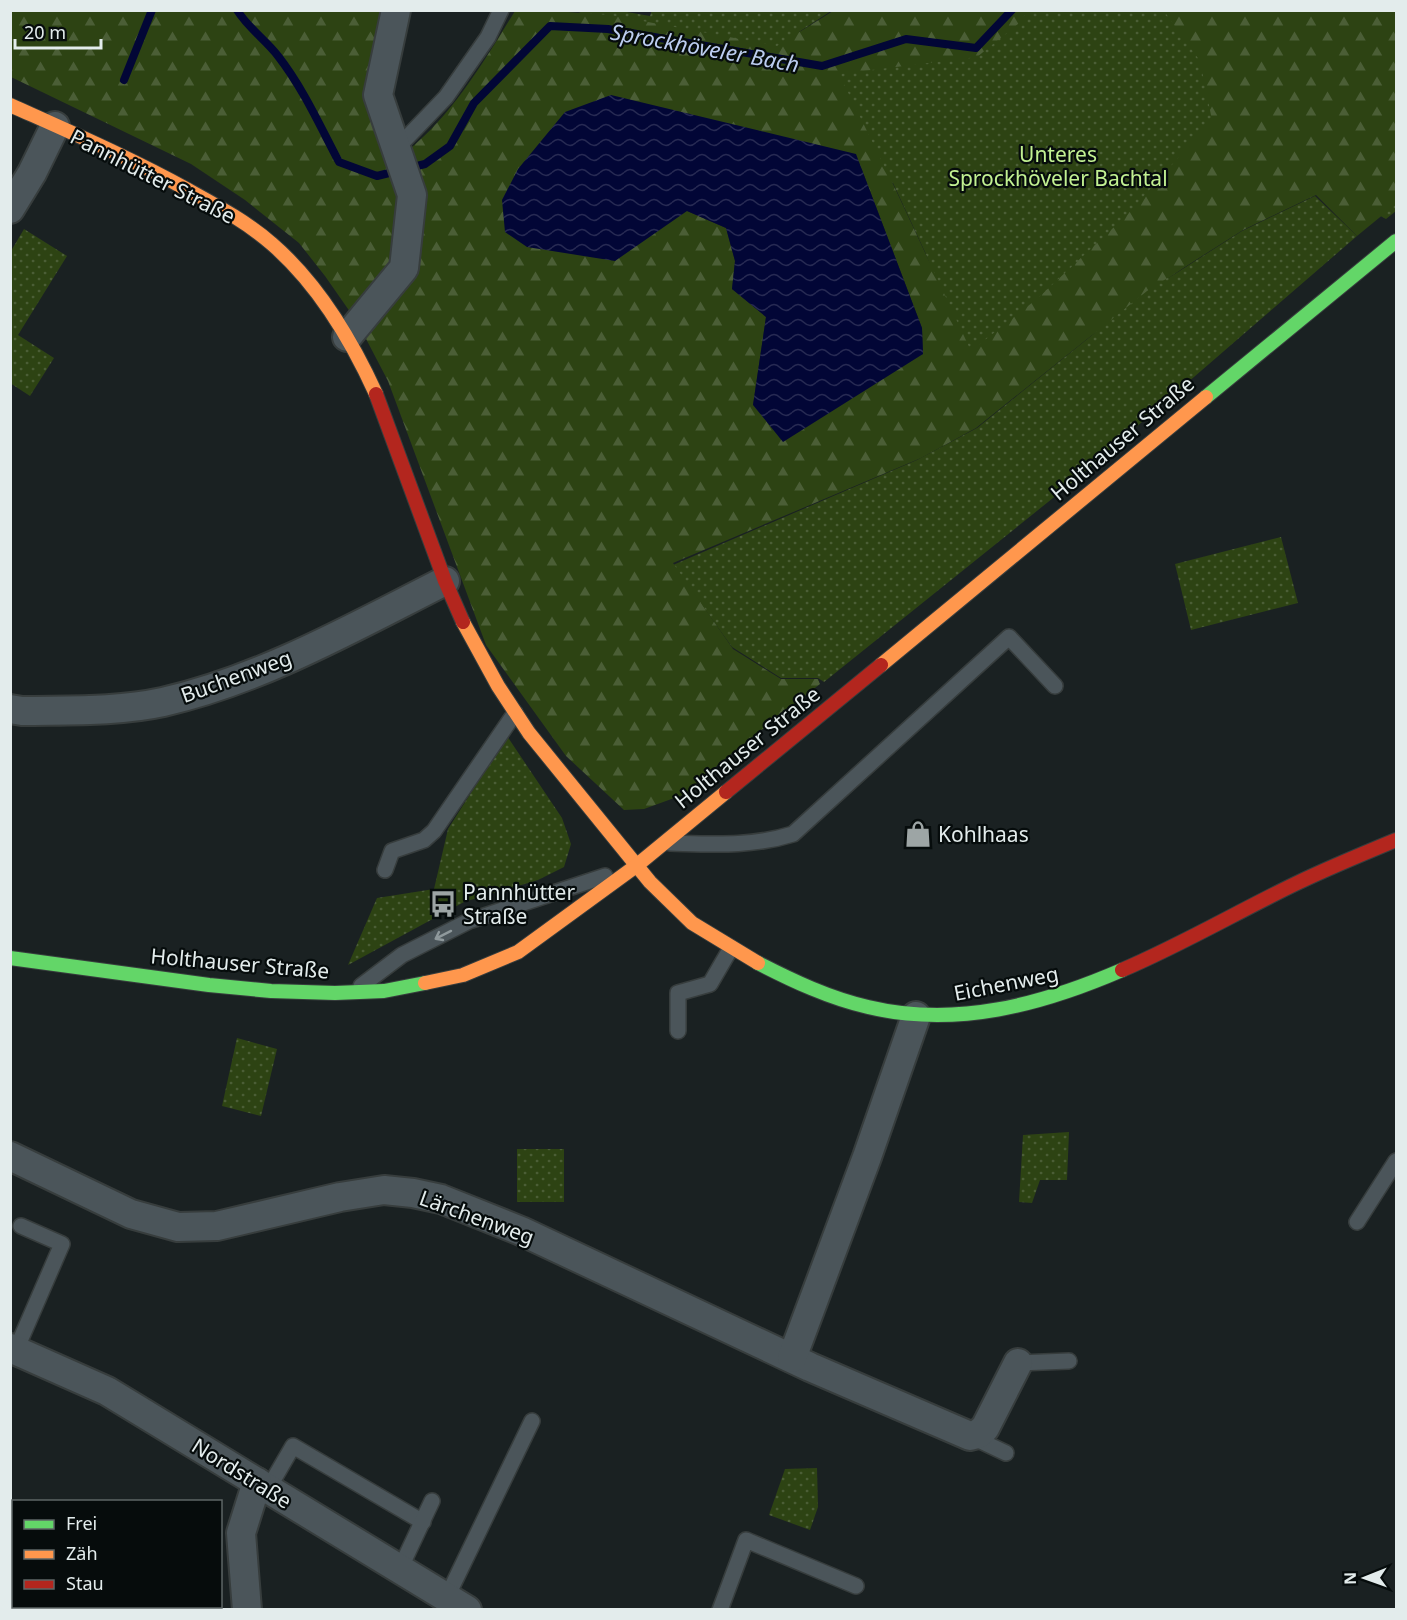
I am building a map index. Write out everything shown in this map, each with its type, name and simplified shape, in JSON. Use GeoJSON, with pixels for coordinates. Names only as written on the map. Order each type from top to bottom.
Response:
{"type":"FeatureCollection","features":[{"type":"Feature","properties":{"kind":"street"},"geometry":{"type":"LineString","coordinates":[[347,337],[404,268],[412,195],[378,95],[396,10]]}},
{"type":"Feature","properties":{"kind":"street","name":"Pannhütter Straße"},"geometry":{"type":"LineString","coordinates":[[10,105],[138,163],[234,216],[268,240],[298,271],[347,337],[373,391],[395,443],[445,581],[469,635],[529,734],[636,866]]}},
{"type":"Feature","properties":{"kind":"street","name":"Pannhütter Straße"},"geometry":{"type":"LineString","coordinates":[[10,209],[32,173],[55,126]]}},
{"type":"Feature","properties":{"kind":"street","name":"Holthauser Straße"},"geometry":{"type":"LineString","coordinates":[[10,958],[271,992],[351,993],[384,991],[463,975],[518,952],[636,866],[1396,240]]}},
{"type":"Feature","properties":{"kind":"street","name":"Buchenweg"},"geometry":{"type":"LineString","coordinates":[[10,709],[92,711],[162,702],[243,678],[323,643],[445,581]]}},
{"type":"Feature","properties":{"kind":"street","name":"Eichenweg"},"geometry":{"type":"LineString","coordinates":[[636,866],[673,906],[705,931],[779,974],[834,999],[890,1013],[916,1017],[940,1017],[982,1013],[1058,997],[1116,974],[1276,893],[1367,850],[1396,840]]}},
{"type":"Feature","properties":{"kind":"street"},"geometry":{"type":"LineString","coordinates":[[792,1358],[916,1017]]}},
{"type":"Feature","properties":{"kind":"street","name":"Lärchenweg"},"geometry":{"type":"LineString","coordinates":[[10,1156],[131,1214],[178,1227],[217,1226],[340,1197],[384,1190],[441,1199],[541,1240],[792,1358],[970,1436]]}},
{"type":"Feature","properties":{"kind":"street","name":"Nordstraße"},"geometry":{"type":"LineString","coordinates":[[13,1349],[107,1391],[457,1603]]}},
{"type":"Feature","properties":{"kind":"street"},"geometry":{"type":"LineString","coordinates":[[970,1436],[978,1434],[985,1428],[1018,1363]]}},
{"type":"Feature","properties":{"kind":"street"},"geometry":{"type":"LineString","coordinates":[[247,1610],[241,1533],[262,1485]]}},
{"type":"Feature","properties":{"kind":"lane"},"geometry":{"type":"LineString","coordinates":[[397,148],[446,97],[488,37],[501,10]]}},
{"type":"Feature","properties":{"kind":"lane"},"geometry":{"type":"LineString","coordinates":[[663,843],[746,844],[772,841],[793,834],[1009,637],[1055,686]]}},
{"type":"Feature","properties":{"kind":"lane"},"geometry":{"type":"LineString","coordinates":[[385,870],[392,851],[424,840],[434,831],[515,713]]}},
{"type":"Feature","properties":{"kind":"lane"},"geometry":{"type":"LineString","coordinates":[[351,993],[402,955],[469,921],[636,866]]}},
{"type":"Feature","properties":{"kind":"lane"},"geometry":{"type":"LineString","coordinates":[[678,1031],[678,993],[710,984],[731,948]]}},
{"type":"Feature","properties":{"kind":"lane"},"geometry":{"type":"LineString","coordinates":[[1357,1222],[1396,1161]]}},
{"type":"Feature","properties":{"kind":"lane"},"geometry":{"type":"LineString","coordinates":[[13,1349],[62,1244],[21,1226]]}},
{"type":"Feature","properties":{"kind":"lane"},"geometry":{"type":"LineString","coordinates":[[1018,1363],[1069,1361]]}},
{"type":"Feature","properties":{"kind":"lane"},"geometry":{"type":"LineString","coordinates":[[457,1603],[532,1421]]}},
{"type":"Feature","properties":{"kind":"lane"},"geometry":{"type":"LineString","coordinates":[[970,1436],[1006,1453]]}},
{"type":"Feature","properties":{"kind":"lane"},"geometry":{"type":"LineString","coordinates":[[262,1485],[293,1446],[423,1522]]}},
{"type":"Feature","properties":{"kind":"lane"},"geometry":{"type":"LineString","coordinates":[[400,1569],[432,1501]]}},
{"type":"Feature","properties":{"kind":"lane"},"geometry":{"type":"LineString","coordinates":[[720,1610],[746,1540],[856,1586]]}},
{"type":"Feature","properties":{"kind":"green space","name":"Unteres Sprockhöveler Bachtal"},"geometry":{"type":"Polygon","coordinates":[[[652,10],[831,11],[799,32],[1012,10],[1396,11],[1396,211],[1386,219],[1364,207],[1327,193],[1287,197],[1167,279],[1242,231],[1315,196],[1357,236],[1068,486],[824,682],[818,678],[781,678],[732,647],[673,565],[917,460],[977,428],[1096,332],[987,408],[925,252],[893,183],[550,25],[583,11],[621,11],[650,16],[652,10]]]}},
{"type":"Feature","properties":{"kind":"green space"},"geometry":{"type":"Polygon","coordinates":[[[10,11],[392,11],[384,45],[408,194],[400,262],[355,319],[299,243],[245,200],[191,164],[11,77],[10,11]]]}},
{"type":"Feature","properties":{"kind":"green space"},"geometry":{"type":"Polygon","coordinates":[[[515,11],[610,15],[777,46],[833,11],[1028,11],[1018,24],[977,57],[839,74],[971,351],[1038,298],[1127,215],[1212,120],[1200,61],[1164,11],[1396,11],[1396,204],[1357,236],[1316,195],[1243,230],[1147,291],[976,428],[921,458],[673,563],[733,649],[781,679],[818,679],[820,684],[721,762],[688,793],[644,809],[624,810],[566,756],[486,645],[388,381],[364,335],[409,273],[406,152],[438,121],[467,86],[515,11]],[[856,154],[687,211],[726,228],[735,261],[732,289],[766,317],[753,405],[923,354],[922,328],[856,154]]]}},
{"type":"Feature","properties":{"kind":"green space"},"geometry":{"type":"Polygon","coordinates":[[[24,229],[67,256],[18,335],[54,358],[30,396],[10,383],[11,251],[24,229]]]}},
{"type":"Feature","properties":{"kind":"green space"},"geometry":{"type":"Polygon","coordinates":[[[1281,537],[1298,603],[1191,630],[1175,564],[1281,537]]]}},
{"type":"Feature","properties":{"kind":"green space"},"geometry":{"type":"Polygon","coordinates":[[[507,736],[562,818],[571,844],[564,867],[538,880],[464,902],[348,965],[377,898],[434,889],[448,829],[507,736]]]}},
{"type":"Feature","properties":{"kind":"green space"},"geometry":{"type":"Polygon","coordinates":[[[237,1038],[277,1049],[261,1116],[222,1106],[237,1038]]]}},
{"type":"Feature","properties":{"kind":"green space"},"geometry":{"type":"Polygon","coordinates":[[[1069,1132],[1067,1180],[1040,1180],[1032,1203],[1019,1202],[1023,1135],[1069,1132]]]}},
{"type":"Feature","properties":{"kind":"green space"},"geometry":{"type":"Polygon","coordinates":[[[517,1149],[564,1149],[564,1202],[517,1202],[517,1149]]]}},
{"type":"Feature","properties":{"kind":"green space"},"geometry":{"type":"Polygon","coordinates":[[[817,1468],[818,1507],[810,1530],[769,1515],[785,1469],[817,1468]]]}},
{"type":"Feature","properties":{"kind":"water"},"geometry":{"type":"Polygon","coordinates":[[[611,95],[856,154],[922,328],[923,354],[783,442],[753,405],[766,317],[732,289],[735,261],[726,228],[687,211],[615,261],[527,247],[505,232],[502,200],[518,169],[565,112],[611,95]]]}},
{"type":"Feature","properties":{"kind":"waterway"},"geometry":{"type":"LineString","coordinates":[[124,80],[152,10]]}},
{"type":"Feature","properties":{"kind":"waterway","name":"Sprockhöveler Bach"},"geometry":{"type":"LineString","coordinates":[[237,10],[287,68],[339,162],[377,176],[425,164],[450,146],[474,103],[550,26],[608,29],[822,66],[906,39],[976,48],[1012,10]]}},
{"type":"Feature","properties":{"kind":"traffic: fast"},"geometry":{"type":"LineString","coordinates":[[1206,397],[1396,241]]}},
{"type":"Feature","properties":{"kind":"traffic: fast"},"geometry":{"type":"LineString","coordinates":[[10,958],[209,985],[271,991],[335,993],[384,991],[425,983]]}},
{"type":"Feature","properties":{"kind":"traffic: fast"},"geometry":{"type":"LineString","coordinates":[[758,963],[839,999],[901,1013],[933,1015],[966,1014],[1029,1003],[1122,970]]}},
{"type":"Feature","properties":{"kind":"traffic: slow"},"geometry":{"type":"LineString","coordinates":[[10,105],[166,178],[232,215],[262,236],[289,260],[332,313],[356,353],[376,394]]}},
{"type":"Feature","properties":{"kind":"traffic: slow"},"geometry":{"type":"LineString","coordinates":[[881,665],[1206,397]]}},
{"type":"Feature","properties":{"kind":"traffic: slow"},"geometry":{"type":"LineString","coordinates":[[463,622],[498,686],[529,733],[650,882],[692,923],[758,963]]}},
{"type":"Feature","properties":{"kind":"traffic: slow"},"geometry":{"type":"LineString","coordinates":[[425,983],[463,975],[518,952],[636,866],[726,792]]}},
{"type":"Feature","properties":{"kind":"traffic: jam"},"geometry":{"type":"LineString","coordinates":[[376,394],[445,581],[463,622]]}},
{"type":"Feature","properties":{"kind":"traffic: jam"},"geometry":{"type":"LineString","coordinates":[[726,792],[881,665]]}},
{"type":"Feature","properties":{"kind":"traffic: jam"},"geometry":{"type":"LineString","coordinates":[[1122,970],[1307,878],[1396,840]]}},
{"type":"Feature","properties":{"kind":"place","name":"Kohlhaas"},"geometry":{"type":"Point","coordinates":[918,834]}},
{"type":"Feature","properties":{"kind":"place","name":"Pannhütter Straße"},"geometry":{"type":"Point","coordinates":[443,904]}}]}
